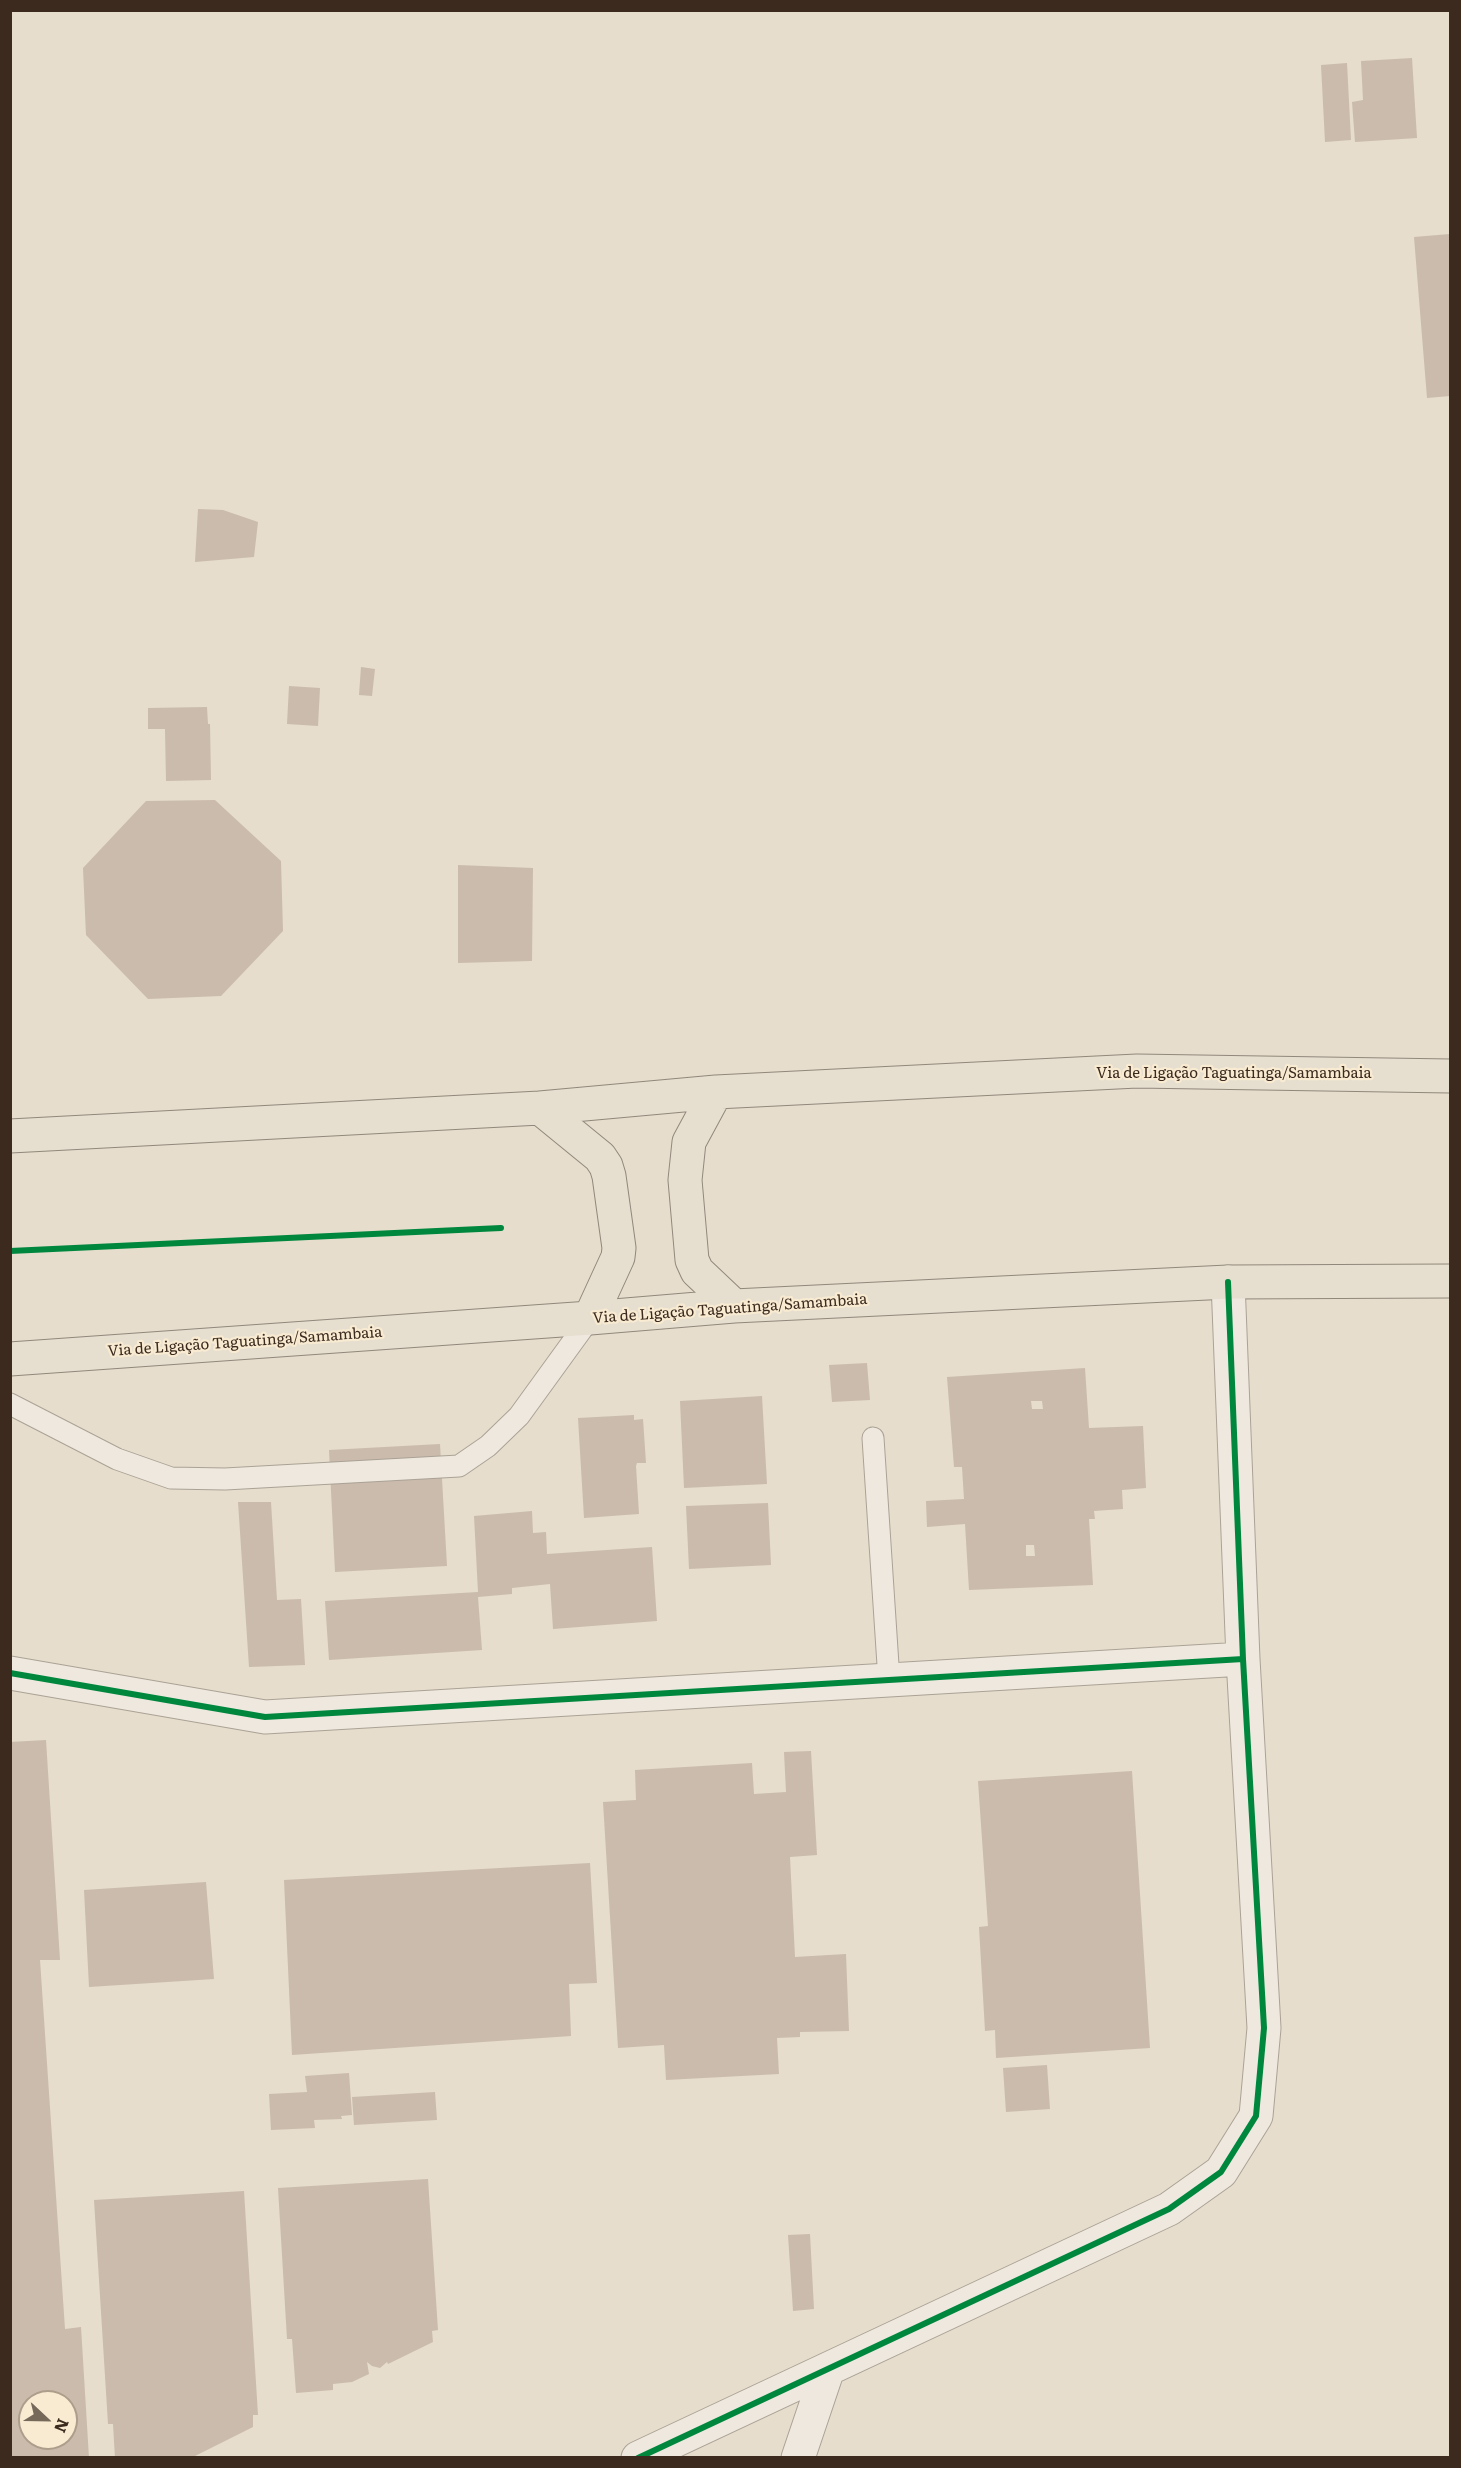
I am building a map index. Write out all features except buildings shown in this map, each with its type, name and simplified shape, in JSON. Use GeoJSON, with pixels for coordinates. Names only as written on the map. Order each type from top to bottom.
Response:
{"type":"FeatureCollection","features":[{"type":"Feature","properties":{"kind":"main road","name":"Via de Ligação Taguatinga/Samambaia"},"geometry":{"type":"LineString","coordinates":[[10,1136],[540,1108],[716,1092],[1137,1071],[1450,1076]]}},
{"type":"Feature","properties":{"kind":"main road"},"geometry":{"type":"LineString","coordinates":[[716,1092],[689,1142],[686,1160],[686,1191],[692,1260],[697,1271],[734,1306]]}},
{"type":"Feature","properties":{"kind":"main road"},"geometry":{"type":"LineString","coordinates":[[540,1108],[600,1157],[609,1176],[619,1248],[618,1257],[590,1318]]}},
{"type":"Feature","properties":{"kind":"main road","name":"Via de Ligação Taguatinga/Samambaia"},"geometry":{"type":"LineString","coordinates":[[10,1359],[734,1306],[1228,1282],[1450,1281]]}},
{"type":"Feature","properties":{"kind":"street"},"geometry":{"type":"LineString","coordinates":[[638,2457],[681,2448],[828,2369],[1169,2209],[1221,2172],[1256,2116],[1264,2028],[1243,1659],[1228,1282]]}},
{"type":"Feature","properties":{"kind":"street"},"geometry":{"type":"LineString","coordinates":[[10,1673],[265,1717],[1243,1659]]}},
{"type":"Feature","properties":{"kind":"street"},"geometry":{"type":"LineString","coordinates":[[798,2457],[828,2369]]}},
{"type":"Feature","properties":{"kind":"lane"},"geometry":{"type":"LineString","coordinates":[[10,1404],[117,1459],[171,1478],[225,1479],[459,1466],[488,1446],[519,1416],[590,1318]]}},
{"type":"Feature","properties":{"kind":"lane"},"geometry":{"type":"LineString","coordinates":[[873,1438],[889,1680]]}},
{"type":"Feature","properties":{"kind":"cycle path"},"geometry":{"type":"LineString","coordinates":[[10,1251],[501,1228]]}},
{"type":"Feature","properties":{"kind":"cycle path"},"geometry":{"type":"LineString","coordinates":[[638,2458],[1169,2209],[1221,2172],[1256,2116],[1264,2028],[1243,1659],[1228,1282]]}},
{"type":"Feature","properties":{"kind":"cycle path"},"geometry":{"type":"LineString","coordinates":[[10,1673],[265,1717],[1243,1659]]}}]}
